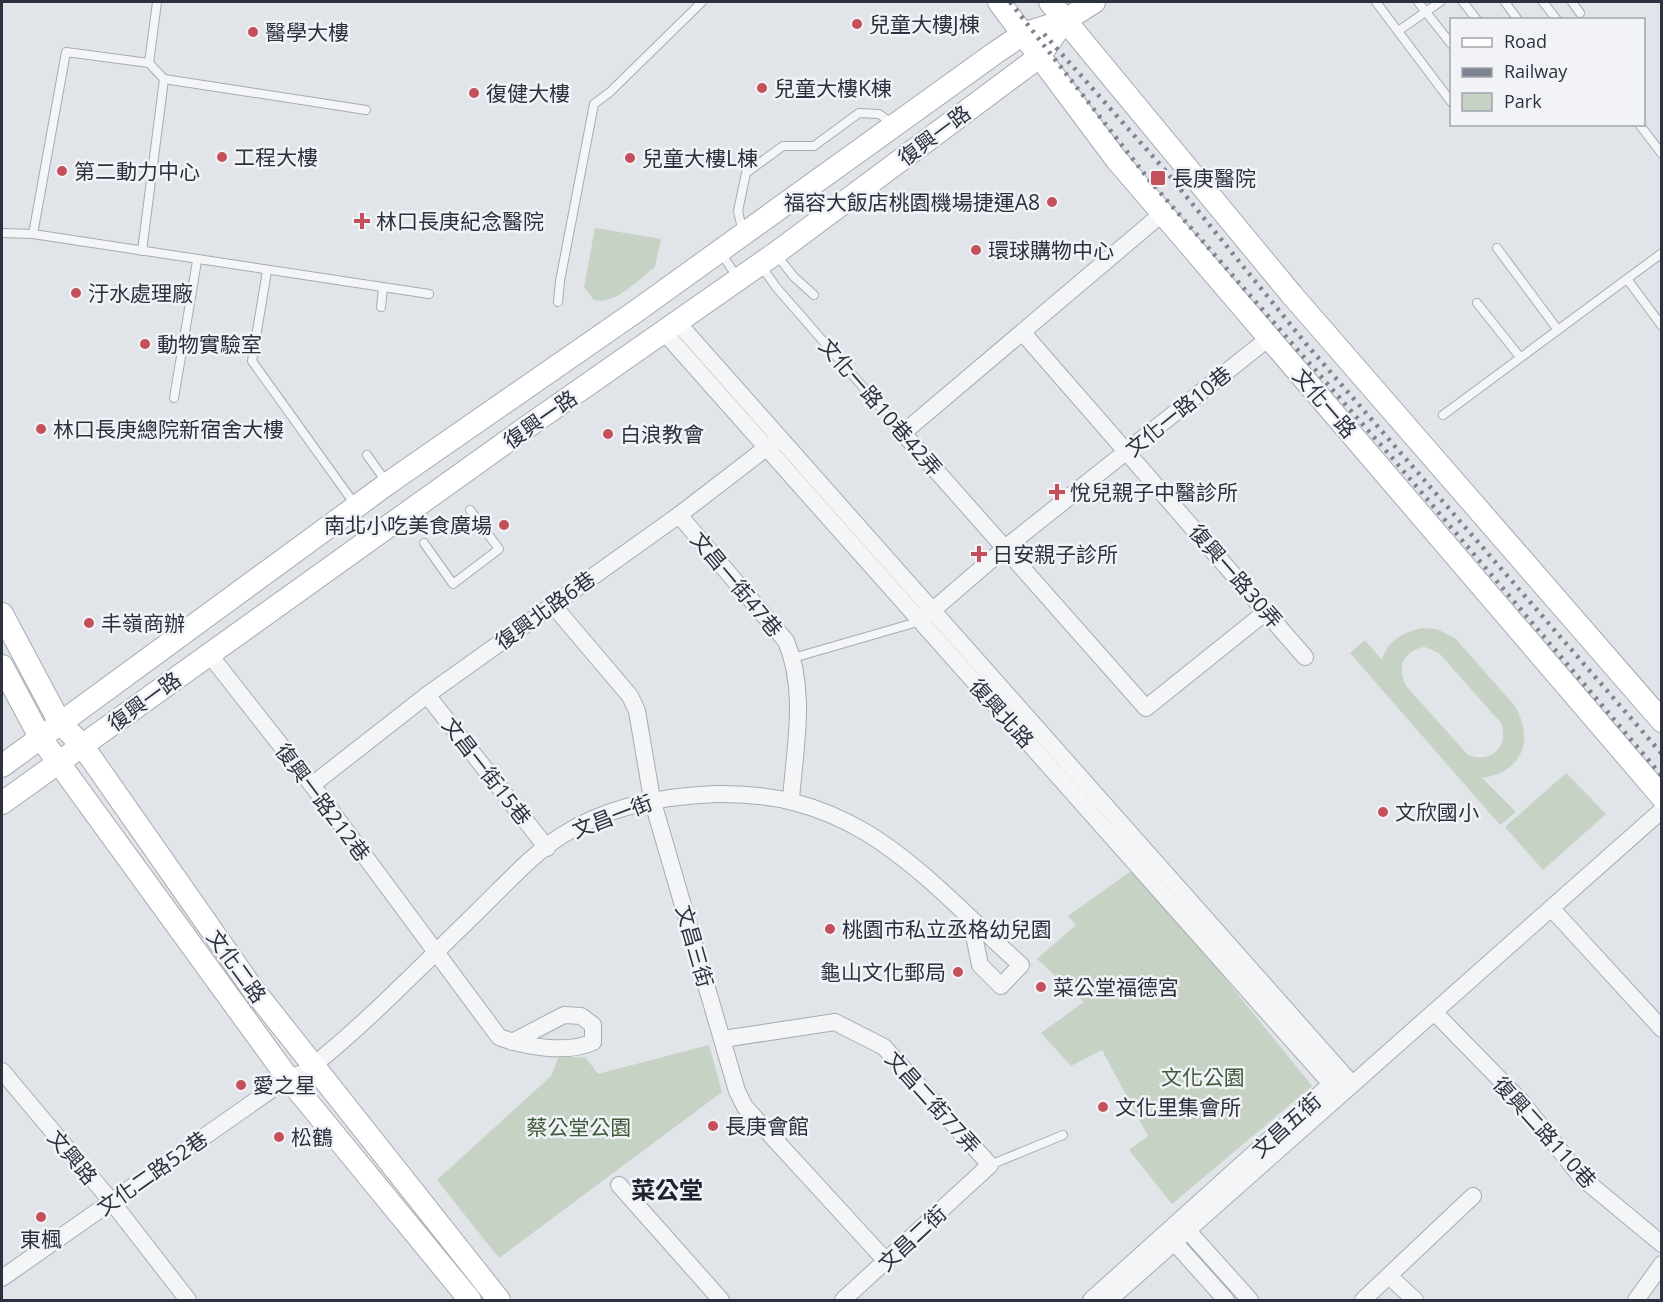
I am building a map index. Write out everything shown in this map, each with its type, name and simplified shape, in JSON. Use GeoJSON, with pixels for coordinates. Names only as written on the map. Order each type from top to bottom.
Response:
{"type":"FeatureCollection","features":[{"type":"Feature","properties":{"kind":"street","name":"文化一路"},"geometry":{"type":"LineString","coordinates":[[999,2],[1116,159],[1164,212],[1662,797]]}},
{"type":"Feature","properties":{"kind":"street"},"geometry":{"type":"LineString","coordinates":[[1050,2],[1292,295],[1662,721]]}},
{"type":"Feature","properties":{"kind":"street"},"geometry":{"type":"LineString","coordinates":[[1064,21],[1094,2]]}},
{"type":"Feature","properties":{"kind":"street","name":"復興一路"},"geometry":{"type":"LineString","coordinates":[[2,766],[356,506],[1023,34],[1064,21]]}},
{"type":"Feature","properties":{"kind":"street","name":"復興一路"},"geometry":{"type":"LineString","coordinates":[[2,803],[768,258],[1040,57],[1064,21]]}},
{"type":"Feature","properties":{"kind":"street"},"geometry":{"type":"LineString","coordinates":[[903,433],[1023,333],[1126,241],[1164,212]]}},
{"type":"Feature","properties":{"kind":"street","name":"復興北路"},"geometry":{"type":"LineString","coordinates":[[671,328],[1194,918],[1341,1088]]}},
{"type":"Feature","properties":{"kind":"street","name":"復興一路30弄"},"geometry":{"type":"LineString","coordinates":[[1023,333],[1305,657]]}},
{"type":"Feature","properties":{"kind":"street","name":"文化一路10巷"},"geometry":{"type":"LineString","coordinates":[[926,616],[1005,548],[1269,338]]}},
{"type":"Feature","properties":{"kind":"street"},"geometry":{"type":"LineString","coordinates":[[592,341],[627,359]]}},
{"type":"Feature","properties":{"kind":"street"},"geometry":{"type":"LineString","coordinates":[[569,356],[594,381]]}},
{"type":"Feature","properties":{"kind":"street","name":"文化一路10巷42弄"},"geometry":{"type":"LineString","coordinates":[[903,433],[1146,708],[1267,611]]}},
{"type":"Feature","properties":{"kind":"street","name":"復興北路6巷"},"geometry":{"type":"LineString","coordinates":[[312,785],[426,695],[679,514],[773,443]]}},
{"type":"Feature","properties":{"kind":"street","name":"文昌一街47巷"},"geometry":{"type":"LineString","coordinates":[[679,514],[786,641],[793,658],[799,687],[791,799]]}},
{"type":"Feature","properties":{"kind":"street","name":"文昌三街"},"geometry":{"type":"LineString","coordinates":[[552,604],[630,696],[637,711],[652,799],[737,1091],[746,1107],[886,1262]]}},
{"type":"Feature","properties":{"kind":"street","name":"文化二路"},"geometry":{"type":"LineString","coordinates":[[2,614],[60,723],[82,745],[252,988],[302,1072],[499,1300]]}},
{"type":"Feature","properties":{"kind":"street","name":"復興一路212巷"},"geometry":{"type":"LineString","coordinates":[[209,654],[312,785],[499,1037],[512,1042]]}},
{"type":"Feature","properties":{"kind":"street","name":"文化二路"},"geometry":{"type":"LineString","coordinates":[[2,666],[40,737],[58,762],[302,1072],[470,1300]]}},
{"type":"Feature","properties":{"kind":"street","name":"文昌一街15巷"},"geometry":{"type":"LineString","coordinates":[[426,695],[547,848]]}},
{"type":"Feature","properties":{"kind":"street","name":"文昌一街"},"geometry":{"type":"LineString","coordinates":[[302,1072],[561,836],[598,817],[652,799],[729,794],[791,799],[823,810],[867,833],[906,860],[971,921]]}},
{"type":"Feature","properties":{"kind":"street","name":"文昌五街"},"geometry":{"type":"LineString","coordinates":[[1091,1300],[1341,1088],[1435,1013],[1662,810]]}},
{"type":"Feature","properties":{"kind":"street"},"geometry":{"type":"LineString","coordinates":[[1552,909],[1662,1029]]}},
{"type":"Feature","properties":{"kind":"street","name":"復興二路110巷"},"geometry":{"type":"LineString","coordinates":[[1435,1013],[1521,1101],[1581,1177],[1662,1244]]}},
{"type":"Feature","properties":{"kind":"street","name":"文昌二街77弄"},"geometry":{"type":"LineString","coordinates":[[723,1039],[835,1022],[884,1047],[985,1169]]}},
{"type":"Feature","properties":{"kind":"street","name":"文興路"},"geometry":{"type":"LineString","coordinates":[[2,1071],[112,1202],[188,1300]]}},
{"type":"Feature","properties":{"kind":"street","name":"文化二路52巷"},"geometry":{"type":"LineString","coordinates":[[2,1278],[302,1072]]}},
{"type":"Feature","properties":{"kind":"street","name":"文昌二街"},"geometry":{"type":"LineString","coordinates":[[843,1300],[985,1169]]}},
{"type":"Feature","properties":{"kind":"street"},"geometry":{"type":"LineString","coordinates":[[619,1185],[721,1300]]}},
{"type":"Feature","properties":{"kind":"street"},"geometry":{"type":"LineString","coordinates":[[1363,1300],[1390,1277],[1473,1196]]}},
{"type":"Feature","properties":{"kind":"street"},"geometry":{"type":"LineString","coordinates":[[1175,1229],[1226,1300]]}},
{"type":"Feature","properties":{"kind":"street"},"geometry":{"type":"LineString","coordinates":[[1175,1229],[1250,1300]]}},
{"type":"Feature","properties":{"kind":"street","name":"文昌五街"},"geometry":{"type":"LineString","coordinates":[[1109,1300],[1175,1229]]}},
{"type":"Feature","properties":{"kind":"street"},"geometry":{"type":"LineString","coordinates":[[1636,1300],[1662,1264]]}},
{"type":"Feature","properties":{"kind":"street"},"geometry":{"type":"LineString","coordinates":[[1390,1277],[1415,1300]]}},
{"type":"Feature","properties":{"kind":"lane"},"geometry":{"type":"LineString","coordinates":[[149,63],[157,2]]}},
{"type":"Feature","properties":{"kind":"lane"},"geometry":{"type":"LineString","coordinates":[[558,302],[594,104],[610,92],[702,2]]}},
{"type":"Feature","properties":{"kind":"lane"},"geometry":{"type":"LineString","coordinates":[[1376,2],[1450,100]]}},
{"type":"Feature","properties":{"kind":"lane"},"geometry":{"type":"LineString","coordinates":[[1418,2],[1450,42]]}},
{"type":"Feature","properties":{"kind":"lane"},"geometry":{"type":"LineString","coordinates":[[1398,31],[1440,2]]}},
{"type":"Feature","properties":{"kind":"lane"},"geometry":{"type":"LineString","coordinates":[[1463,2],[1475,18]]}},
{"type":"Feature","properties":{"kind":"lane"},"geometry":{"type":"LineString","coordinates":[[1505,2],[1517,18]]}},
{"type":"Feature","properties":{"kind":"lane"},"geometry":{"type":"LineString","coordinates":[[1543,2],[1555,18]]}},
{"type":"Feature","properties":{"kind":"lane"},"geometry":{"type":"LineString","coordinates":[[1572,2],[1580,13]]}},
{"type":"Feature","properties":{"kind":"lane"},"geometry":{"type":"LineString","coordinates":[[33,234],[66,52],[149,63],[164,79],[366,110]]}},
{"type":"Feature","properties":{"kind":"lane"},"geometry":{"type":"LineString","coordinates":[[142,251],[164,79]]}},
{"type":"Feature","properties":{"kind":"lane"},"geometry":{"type":"LineString","coordinates":[[743,234],[738,211],[746,173],[783,146],[814,146],[859,113],[879,114],[895,125]]}},
{"type":"Feature","properties":{"kind":"lane"},"geometry":{"type":"LineString","coordinates":[[1641,126],[1662,154]]}},
{"type":"Feature","properties":{"kind":"lane"},"geometry":{"type":"LineString","coordinates":[[2,233],[33,234],[197,261],[429,294]]}},
{"type":"Feature","properties":{"kind":"lane"},"geometry":{"type":"LineString","coordinates":[[1497,248],[1558,330]]}},
{"type":"Feature","properties":{"kind":"lane"},"geometry":{"type":"LineString","coordinates":[[719,251],[739,279]]}},
{"type":"Feature","properties":{"kind":"lane"},"geometry":{"type":"LineString","coordinates":[[1443,415],[1662,254]]}},
{"type":"Feature","properties":{"kind":"lane"},"geometry":{"type":"LineString","coordinates":[[768,258],[814,295]]}},
{"type":"Feature","properties":{"kind":"lane","name":"文化一路10巷42弄"},"geometry":{"type":"LineString","coordinates":[[768,258],[777,287],[903,433]]}},
{"type":"Feature","properties":{"kind":"lane"},"geometry":{"type":"LineString","coordinates":[[174,398],[197,261]]}},
{"type":"Feature","properties":{"kind":"lane"},"geometry":{"type":"LineString","coordinates":[[267,271],[252,361],[356,506]]}},
{"type":"Feature","properties":{"kind":"lane"},"geometry":{"type":"LineString","coordinates":[[1627,279],[1662,326]]}},
{"type":"Feature","properties":{"kind":"lane"},"geometry":{"type":"LineString","coordinates":[[381,307],[383,288]]}},
{"type":"Feature","properties":{"kind":"lane"},"geometry":{"type":"LineString","coordinates":[[1477,303],[1520,357]]}},
{"type":"Feature","properties":{"kind":"lane"},"geometry":{"type":"LineString","coordinates":[[367,455],[387,484]]}},
{"type":"Feature","properties":{"kind":"lane"},"geometry":{"type":"LineString","coordinates":[[424,543],[453,584],[499,549],[470,510]]}},
{"type":"Feature","properties":{"kind":"lane"},"geometry":{"type":"LineString","coordinates":[[793,658],[926,616]]}},
{"type":"Feature","properties":{"kind":"lane"},"geometry":{"type":"LineString","coordinates":[[985,1169],[1063,1135]]}},
{"type":"Feature","properties":{"kind":"green space"},"geometry":{"type":"Polygon","coordinates":[[[595,228],[661,239],[655,267],[626,290],[602,301],[594,300],[584,287],[595,228]]]}},
{"type":"Feature","properties":{"kind":"green space"},"geometry":{"type":"Polygon","coordinates":[[[1437,629],[1455,638],[1514,705],[1520,718],[1524,730],[1524,741],[1516,761],[1496,775],[1482,778],[1516,812],[1500,825],[1350,653],[1365,640],[1382,660],[1392,642],[1416,630],[1437,629]],[[1425,647],[1407,655],[1402,666],[1406,686],[1468,755],[1484,757],[1491,755],[1501,746],[1503,731],[1501,723],[1439,653],[1425,647]]]}},
{"type":"Feature","properties":{"kind":"green space"},"geometry":{"type":"Polygon","coordinates":[[[1566,773],[1606,814],[1543,870],[1505,827],[1566,773]]]}},
{"type":"Feature","properties":{"kind":"green space","name":"文化公園"},"geometry":{"type":"Polygon","coordinates":[[[1131,871],[1194,940],[1312,1086],[1172,1204],[1129,1150],[1148,1136],[1102,1050],[1071,1066],[1041,1033],[1084,1002],[1037,959],[1076,925],[1068,916],[1131,871]]]}},
{"type":"Feature","properties":{"kind":"green space","name":"蔡公堂公園"},"geometry":{"type":"Polygon","coordinates":[[[709,1045],[722,1092],[499,1258],[437,1180],[551,1076],[559,1056],[586,1058],[598,1074],[709,1045]]]}},
{"type":"Feature","properties":{"kind":"railway"},"geometry":{"type":"LineString","coordinates":[[1010,2],[1150,181],[1394,460],[1662,776]]}},
{"type":"Feature","properties":{"kind":"railway"},"geometry":{"type":"LineString","coordinates":[[1044,34],[1164,169],[1307,345],[1662,754]]}},
{"type":"Feature","properties":{"kind":"place","name":"兒童大樓J棟"},"geometry":{"type":"Point","coordinates":[857,24]}},
{"type":"Feature","properties":{"kind":"place","name":"醫學大樓"},"geometry":{"type":"Point","coordinates":[253,32]}},
{"type":"Feature","properties":{"kind":"place","name":"兒童大樓K棟"},"geometry":{"type":"Point","coordinates":[762,88]}},
{"type":"Feature","properties":{"kind":"place","name":"復健大樓"},"geometry":{"type":"Point","coordinates":[474,93]}},
{"type":"Feature","properties":{"kind":"place","name":"工程大樓"},"geometry":{"type":"Point","coordinates":[222,157]}},
{"type":"Feature","properties":{"kind":"place","name":"兒童大樓L棟"},"geometry":{"type":"Point","coordinates":[630,158]}},
{"type":"Feature","properties":{"kind":"place","name":"第二動力中心"},"geometry":{"type":"Point","coordinates":[62,171]}},
{"type":"Feature","properties":{"kind":"place","name":"長庚醫院"},"geometry":{"type":"Point","coordinates":[1158,178]}},
{"type":"Feature","properties":{"kind":"place","name":"福容大飯店桃園機場捷運A8"},"geometry":{"type":"Point","coordinates":[1052,202]}},
{"type":"Feature","properties":{"kind":"place","name":"林口長庚紀念醫院"},"geometry":{"type":"Point","coordinates":[362,221]}},
{"type":"Feature","properties":{"kind":"place","name":"環球購物中心"},"geometry":{"type":"Point","coordinates":[976,250]}},
{"type":"Feature","properties":{"kind":"place","name":"汙水處理廠"},"geometry":{"type":"Point","coordinates":[76,293]}},
{"type":"Feature","properties":{"kind":"place","name":"動物實驗室"},"geometry":{"type":"Point","coordinates":[145,344]}},
{"type":"Feature","properties":{"kind":"place","name":"林口長庚總院新宿舍大樓"},"geometry":{"type":"Point","coordinates":[41,429]}},
{"type":"Feature","properties":{"kind":"place","name":"白浪教會"},"geometry":{"type":"Point","coordinates":[608,434]}},
{"type":"Feature","properties":{"kind":"place","name":"悅兒親子中醫診所"},"geometry":{"type":"Point","coordinates":[1057,492]}},
{"type":"Feature","properties":{"kind":"place","name":"南北小吃美食廣場"},"geometry":{"type":"Point","coordinates":[504,525]}},
{"type":"Feature","properties":{"kind":"place","name":"日安親子診所"},"geometry":{"type":"Point","coordinates":[979,554]}},
{"type":"Feature","properties":{"kind":"place","name":"丰嶺商辦"},"geometry":{"type":"Point","coordinates":[89,623]}},
{"type":"Feature","properties":{"kind":"place","name":"文欣國小"},"geometry":{"type":"Point","coordinates":[1383,812]}},
{"type":"Feature","properties":{"kind":"place","name":"桃園市私立丞格幼兒園"},"geometry":{"type":"Point","coordinates":[830,929]}},
{"type":"Feature","properties":{"kind":"place","name":"龜山文化郵局"},"geometry":{"type":"Point","coordinates":[958,972]}},
{"type":"Feature","properties":{"kind":"place","name":"菜公堂福德宮"},"geometry":{"type":"Point","coordinates":[1041,987]}},
{"type":"Feature","properties":{"kind":"place","name":"愛之星"},"geometry":{"type":"Point","coordinates":[241,1085]}},
{"type":"Feature","properties":{"kind":"place","name":"文化里集會所"},"geometry":{"type":"Point","coordinates":[1103,1107]}},
{"type":"Feature","properties":{"kind":"place","name":"長庚會館"},"geometry":{"type":"Point","coordinates":[713,1126]}},
{"type":"Feature","properties":{"kind":"place","name":"松鶴"},"geometry":{"type":"Point","coordinates":[279,1137]}},
{"type":"Feature","properties":{"kind":"place","name":"東楓"},"geometry":{"type":"Point","coordinates":[41,1217]}},
{"type":"Feature","properties":{"kind":"district","name":"菜公堂"},"geometry":{"type":"Point","coordinates":[667,1189]}}]}
